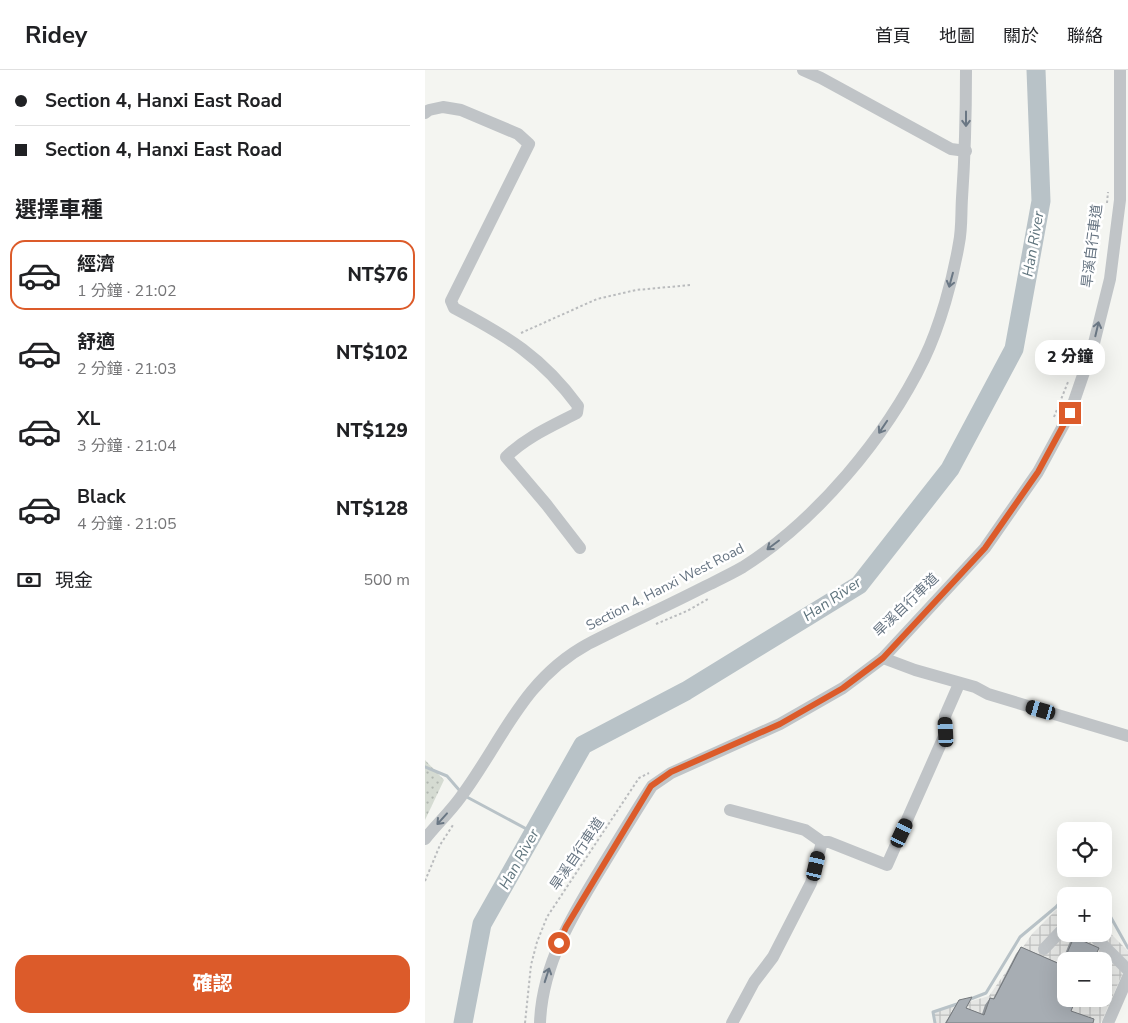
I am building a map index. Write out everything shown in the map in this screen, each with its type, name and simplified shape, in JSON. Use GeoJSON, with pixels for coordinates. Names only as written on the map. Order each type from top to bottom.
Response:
{"type":"FeatureCollection","features":[{"type":"Feature","properties":{"kind":"street"},"geometry":{"type":"LineString","coordinates":[[803,70],[821,78],[951,150],[966,151]]}},
{"type":"Feature","properties":{"kind":"street","name":"Section 4, Hanxi West Road"},"geometry":{"type":"LineString","coordinates":[[425,839],[462,794],[526,697],[555,666],[570,654],[588,644],[742,567],[777,543],[811,513],[861,458],[907,390],[925,358],[937,327],[952,277],[959,242],[966,151],[966,70]]}},
{"type":"Feature","properties":{"kind":"street"},"geometry":{"type":"LineString","coordinates":[[540,1023],[541,1001],[547,976],[566,927],[651,786],[671,772],[780,724],[843,688],[883,658],[985,548],[1038,472],[1070,413],[1094,343],[1110,278],[1120,200],[1120,70]]}},
{"type":"Feature","properties":{"kind":"street"},"geometry":{"type":"LineString","coordinates":[[425,113],[443,107],[461,110],[517,134],[529,144],[451,302],[454,308],[510,339],[539,362],[561,383],[578,406],[577,413],[535,434],[516,447],[506,457],[580,548]]}},
{"type":"Feature","properties":{"kind":"street"},"geometry":{"type":"LineString","coordinates":[[883,658],[959,684],[975,687],[988,694],[1128,736]]}},
{"type":"Feature","properties":{"kind":"street"},"geometry":{"type":"LineString","coordinates":[[729,810],[805,830],[822,842],[829,842],[887,865],[946,732],[945,716],[959,684]]}},
{"type":"Feature","properties":{"kind":"street"},"geometry":{"type":"LineString","coordinates":[[732,1023],[754,982],[773,957],[804,897],[822,842]]}},
{"type":"Feature","properties":{"kind":"street"},"geometry":{"type":"LineString","coordinates":[[1044,949],[1057,935]]}},
{"type":"Feature","properties":{"kind":"street"},"geometry":{"type":"LineString","coordinates":[[1100,942],[1128,970]]}},
{"type":"Feature","properties":{"kind":"street"},"geometry":{"type":"LineString","coordinates":[[1108,1023],[1128,977]]}},
{"type":"Feature","properties":{"kind":"path","name":"旱溪自行車道"},"geometry":{"type":"LineString","coordinates":[[1107,212],[1108,192]]}},
{"type":"Feature","properties":{"kind":"path"},"geometry":{"type":"LineString","coordinates":[[510,339],[597,299],[636,290],[691,285]]}},
{"type":"Feature","properties":{"kind":"path"},"geometry":{"type":"LineString","coordinates":[[1053,418],[1067,383]]}},
{"type":"Feature","properties":{"kind":"path"},"geometry":{"type":"LineString","coordinates":[[652,626],[687,611],[711,597]]}},
{"type":"Feature","properties":{"kind":"path","name":"旱溪自行車道"},"geometry":{"type":"LineString","coordinates":[[525,1023],[531,965],[547,917],[639,778],[653,771]]}},
{"type":"Feature","properties":{"kind":"path"},"geometry":{"type":"LineString","coordinates":[[425,881],[440,845],[453,824]]}},
{"type":"Feature","properties":{"kind":"shaded area"},"geometry":{"type":"Polygon","coordinates":[[[425,760],[444,780],[425,820],[425,760]]]}},
{"type":"Feature","properties":{"kind":"shaded area"},"geometry":{"type":"Polygon","coordinates":[[[1057,909],[1057,942],[1112,942],[1112,935],[1128,951],[1128,961],[1112,998],[1112,952],[1057,952],[1057,1007],[1108,1007],[1101,1023],[934,1023],[933,1012],[989,996],[1032,934],[1057,909]]]}},
{"type":"Feature","properties":{"kind":"building"},"geometry":{"type":"Polygon","coordinates":[[[1072,942],[1085,942],[1099,948],[1097,952],[1068,952],[1072,942]]]}},
{"type":"Feature","properties":{"kind":"building"},"geometry":{"type":"Polygon","coordinates":[[[1021,947],[1057,963],[1057,1007],[1073,1007],[1071,1011],[1094,1019],[1093,1023],[946,1023],[959,1000],[972,997],[966,1008],[984,1015],[990,998],[994,999],[1021,947]]]}},
{"type":"Feature","properties":{"kind":"waterway","name":"Han River"},"geometry":{"type":"LineString","coordinates":[[463,1023],[482,924],[583,745],[686,691],[859,585],[950,469],[1014,349],[1041,201],[1036,70]]}},
{"type":"Feature","properties":{"kind":"waterway"},"geometry":{"type":"LineString","coordinates":[[425,767],[447,776],[460,791]]}},
{"type":"Feature","properties":{"kind":"waterway"},"geometry":{"type":"LineString","coordinates":[[465,796],[534,833]]}},
{"type":"Feature","properties":{"kind":"waterway"},"geometry":{"type":"LineString","coordinates":[[968,1000],[986,993],[1020,937],[1057,906]]}},
{"type":"Feature","properties":{"kind":"waterway"},"geometry":{"type":"LineString","coordinates":[[1112,919],[1128,948]]}},
{"type":"Feature","properties":{"kind":"waterway"},"geometry":{"type":"LineString","coordinates":[[935,1023],[933,1012],[960,1003]]}},
{"type":"Feature","properties":{"kind":"route"},"geometry":{"type":"LineString","coordinates":[[559,943],[566,927],[651,786],[671,772],[780,724],[843,688],[883,658],[985,548],[1038,472],[1070,413]]}}]}
